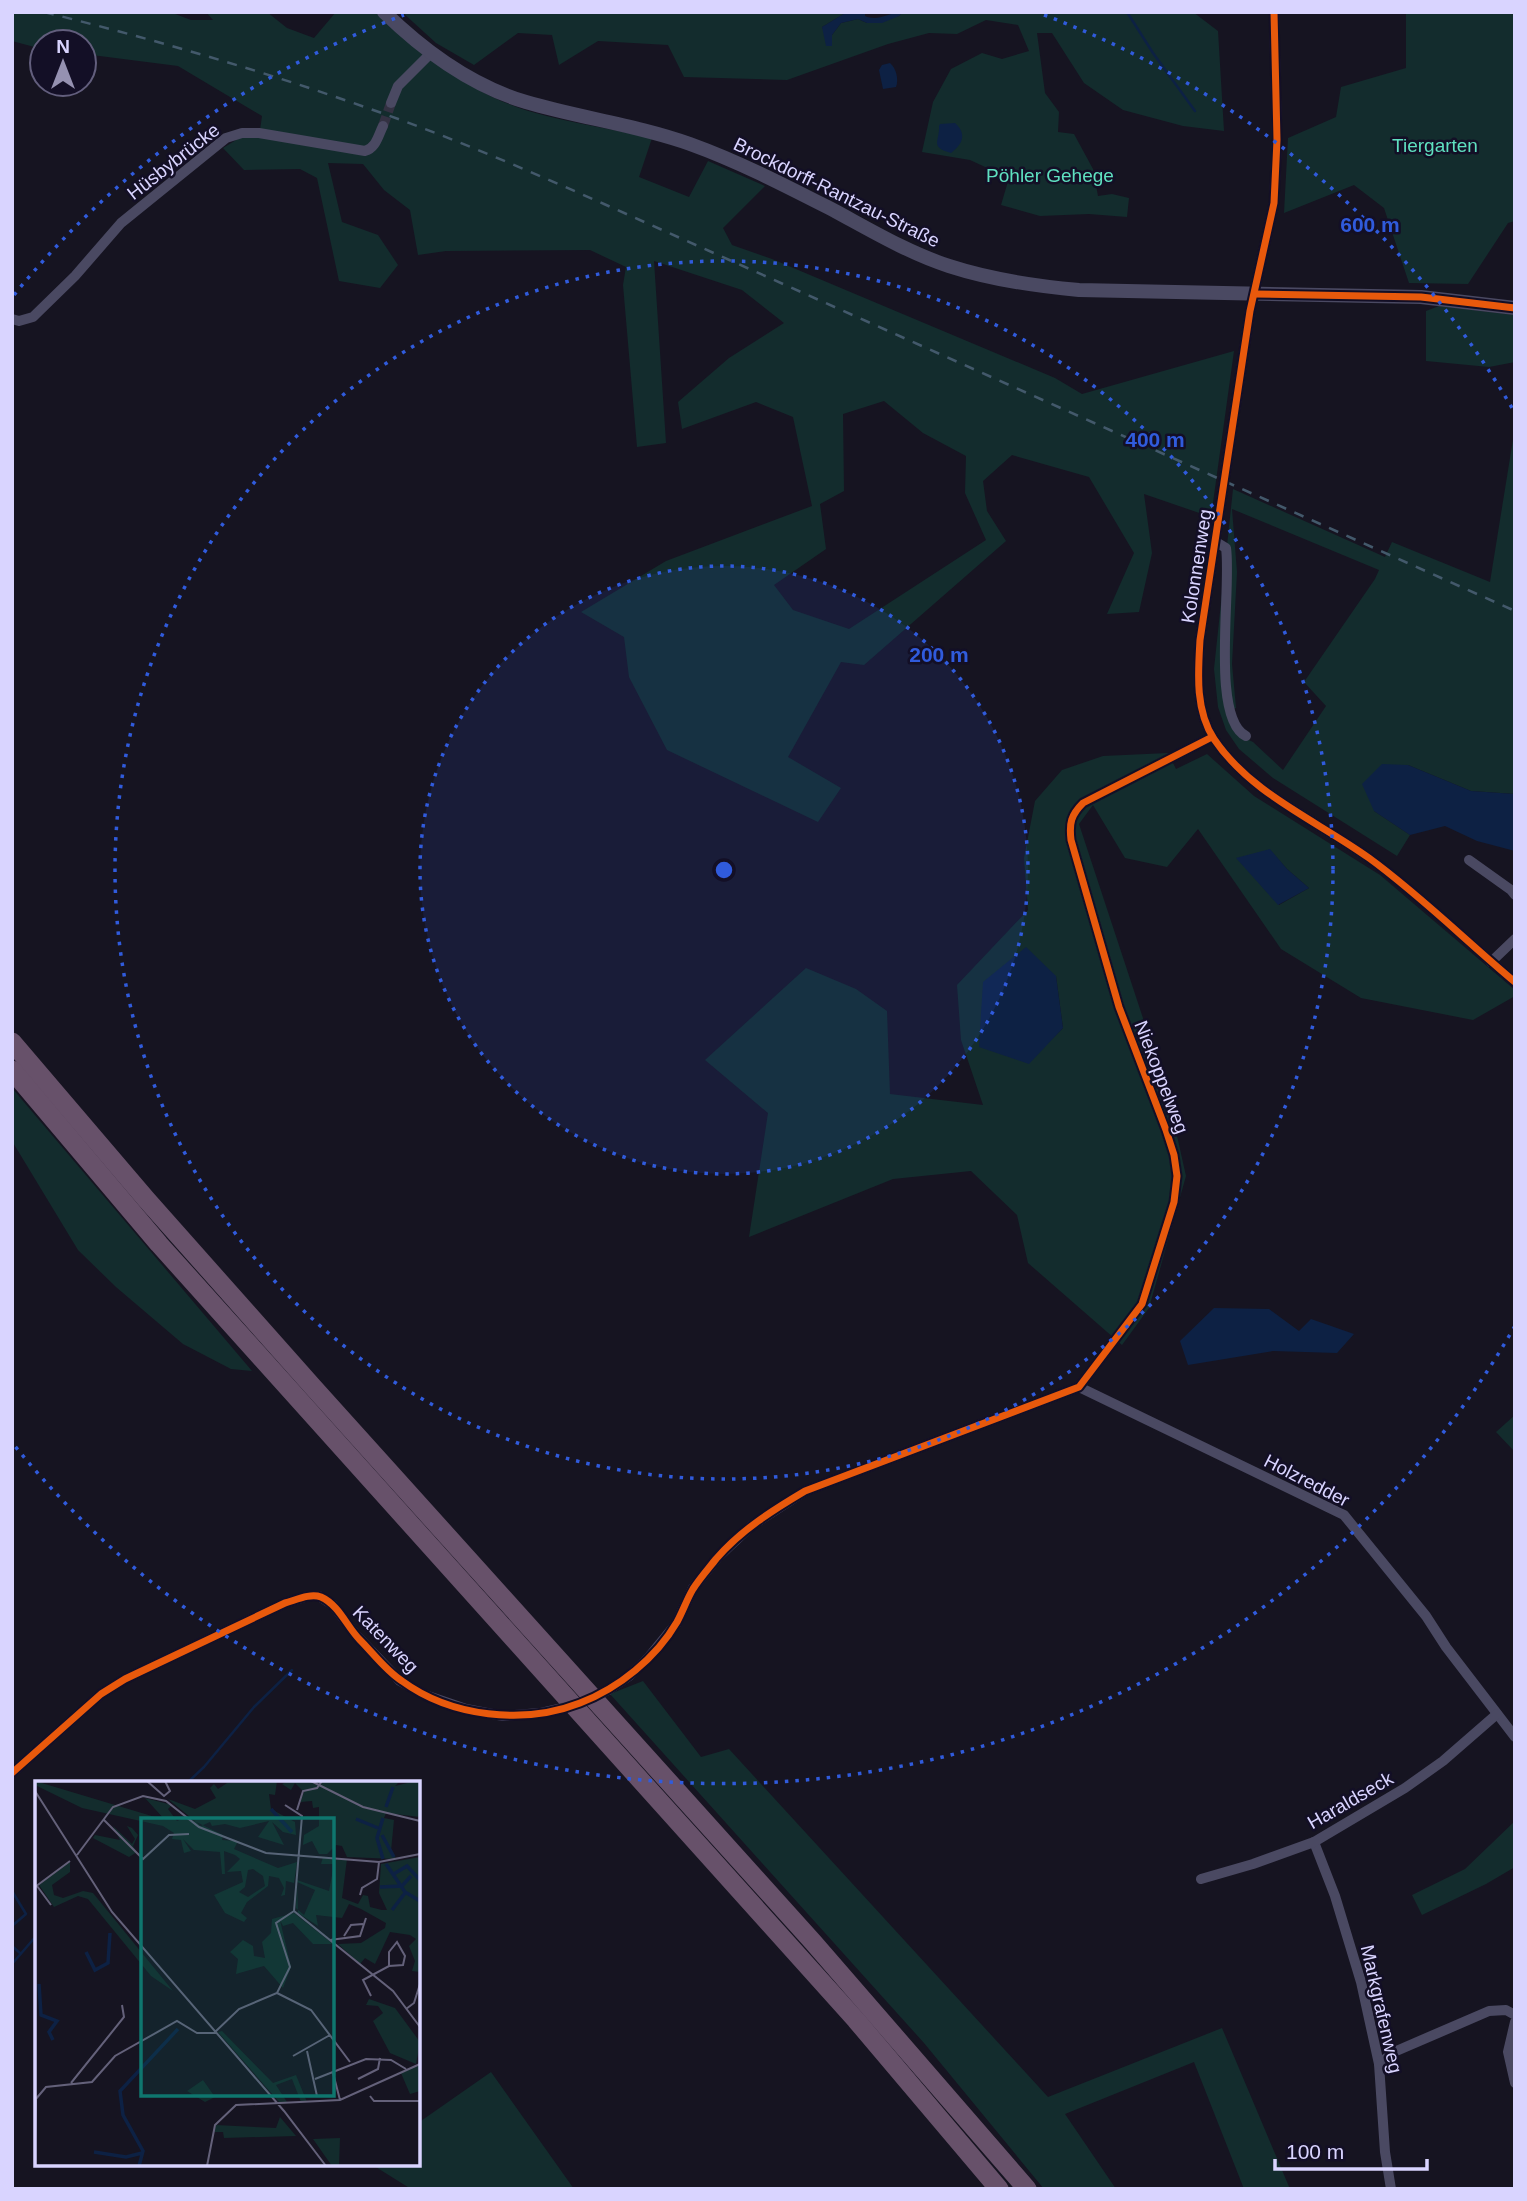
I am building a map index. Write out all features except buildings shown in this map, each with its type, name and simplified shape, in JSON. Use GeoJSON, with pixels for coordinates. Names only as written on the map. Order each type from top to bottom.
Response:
{"type":"FeatureCollection","features":[{"type":"Feature","properties":{"kind":"highway"},"geometry":{"type":"LineString","coordinates":[[12,1042],[183,1241],[813,1942],[1027,2189]]}},
{"type":"Feature","properties":{"kind":"highway"},"geometry":{"type":"LineString","coordinates":[[12,1070],[168,1254],[856,2020],[999,2189]]}},
{"type":"Feature","properties":{"kind":"street","name":"Brockdorff-Rantzau-Straße"},"geometry":{"type":"LineString","coordinates":[[384,12],[431,53],[483,84],[524,102],[690,144],[751,169],[879,237],[946,265],[986,277],[1027,286],[1079,290],[1421,297],[1515,308]]}},
{"type":"Feature","properties":{"kind":"street","name":"Kolonnenweg"},"geometry":{"type":"LineString","coordinates":[[1274,12],[1277,140],[1274,203],[1250,311],[1200,640],[1198,669],[1203,712],[1212,737],[1236,767],[1261,788],[1368,858],[1515,982]]}},
{"type":"Feature","properties":{"kind":"street"},"geometry":{"type":"LineString","coordinates":[[391,103],[398,86],[431,53]]}},
{"type":"Feature","properties":{"kind":"street","name":"Hüsbybrücke"},"geometry":{"type":"LineString","coordinates":[[12,319],[19,321],[33,317],[75,276],[121,223],[226,138],[242,133],[259,133],[365,151],[375,144],[383,126]]}},
{"type":"Feature","properties":{"kind":"street","name":"Kolonnenweg"},"geometry":{"type":"LineString","coordinates":[[1216,542],[1226,548],[1229,565],[1225,665],[1228,701],[1234,724],[1240,733],[1247,736]]}},
{"type":"Feature","properties":{"kind":"street","name":"Niekoppelweg"},"geometry":{"type":"LineString","coordinates":[[1079,1387],[1142,1304],[1174,1202],[1177,1176],[1166,1130],[1119,1007],[1071,840],[1072,817],[1083,803],[1212,737]]}},
{"type":"Feature","properties":{"kind":"street"},"geometry":{"type":"LineString","coordinates":[[1469,860],[1515,895]]}},
{"type":"Feature","properties":{"kind":"street"},"geometry":{"type":"LineString","coordinates":[[1492,962],[1515,939]]}},
{"type":"Feature","properties":{"kind":"street","name":"Katenweg"},"geometry":{"type":"LineString","coordinates":[[12,1773],[91,1702],[125,1679],[285,1603],[308,1596],[319,1596],[333,1605],[356,1635],[400,1681],[425,1695],[467,1709],[503,1716],[540,1713],[579,1704],[629,1676],[676,1624],[694,1588],[718,1557],[751,1526],[805,1491],[1079,1387]]}},
{"type":"Feature","properties":{"kind":"street","name":"Holzredder"},"geometry":{"type":"LineString","coordinates":[[1079,1387],[1344,1516],[1426,1616],[1446,1647],[1515,1737]]}},
{"type":"Feature","properties":{"kind":"street","name":"Haraldseck"},"geometry":{"type":"LineString","coordinates":[[1200,1879],[1314,1842],[1405,1788],[1443,1761],[1497,1714]]}},
{"type":"Feature","properties":{"kind":"street","name":"Markgrafenweg"},"geometry":{"type":"LineString","coordinates":[[1314,1842],[1335,1896],[1361,1982],[1380,2064],[1385,2152],[1391,2189]]}},
{"type":"Feature","properties":{"kind":"street"},"geometry":{"type":"LineString","coordinates":[[1380,2064],[1394,2052],[1489,2011],[1506,2010],[1515,2015]]}},
{"type":"Feature","properties":{"kind":"street"},"geometry":{"type":"LineString","coordinates":[[1515,2022],[1508,2052],[1515,2083]]}},
{"type":"Feature","properties":{"kind":"green space"},"geometry":{"type":"Polygon","coordinates":[[[12,12],[170,12],[191,20],[213,20],[206,12],[267,12],[287,28],[314,38],[336,12],[375,12],[448,71],[510,105],[547,116],[652,138],[639,177],[689,197],[708,161],[765,186],[723,228],[732,245],[772,259],[1055,378],[1082,394],[1234,351],[1211,517],[1144,494],[1152,553],[1139,612],[1107,614],[1134,553],[1089,477],[1012,455],[983,481],[987,511],[1006,541],[864,665],[841,662],[788,757],[841,788],[818,822],[667,750],[629,677],[624,637],[581,612],[666,561],[812,506],[793,417],[756,402],[682,429],[678,402],[729,358],[784,323],[742,290],[654,261],[666,443],[637,447],[623,285],[626,267],[590,250],[446,251],[418,255],[410,210],[384,190],[363,164],[328,163],[342,222],[378,235],[398,265],[380,288],[339,281],[317,178],[300,169],[244,170],[223,148],[241,137],[259,138],[262,116],[178,66],[98,56],[98,28],[28,28],[28,45],[12,41],[12,12]],[[884,401],[843,414],[844,491],[820,504],[826,549],[774,585],[793,610],[849,629],[986,540],[965,493],[966,456],[923,433],[884,401]]]}},
{"type":"Feature","properties":{"kind":"green space","name":"Pöhler Gehege"},"geometry":{"type":"Polygon","coordinates":[[[402,12],[847,12],[822,27],[832,46],[832,35],[841,23],[858,19],[867,23],[899,16],[903,12],[1193,12],[1218,31],[1224,131],[1183,126],[1123,110],[1084,83],[1052,33],[1037,33],[1045,93],[1059,112],[1058,132],[1074,134],[1093,169],[1098,196],[1112,194],[1129,198],[1127,217],[1089,214],[1040,216],[1001,205],[1009,178],[970,160],[922,152],[933,102],[951,69],[982,53],[1002,59],[1029,51],[1018,25],[986,20],[957,34],[929,33],[888,44],[787,80],[684,77],[668,45],[598,41],[559,65],[552,35],[518,33],[474,65],[436,43],[402,12]]]}},
{"type":"Feature","properties":{"kind":"green space","name":"Tiergarten"},"geometry":{"type":"Polygon","coordinates":[[[1406,12],[1515,12],[1515,221],[1508,223],[1468,284],[1409,283],[1384,208],[1354,185],[1284,213],[1288,138],[1336,117],[1341,87],[1406,68],[1406,12]]]}},
{"type":"Feature","properties":{"kind":"green space"},"geometry":{"type":"Polygon","coordinates":[[[1439,306],[1515,315],[1515,362],[1489,367],[1426,361],[1426,311],[1439,306]]]}},
{"type":"Feature","properties":{"kind":"green space"},"geometry":{"type":"Polygon","coordinates":[[[1515,427],[1515,794],[1471,791],[1408,765],[1374,811],[1410,835],[1397,856],[1273,778],[1239,749],[1226,730],[1218,707],[1214,669],[1233,489],[1385,557],[1392,542],[1490,582],[1515,427]],[[1232,509],[1237,572],[1232,664],[1236,708],[1228,711],[1240,736],[1253,742],[1283,770],[1326,706],[1304,682],[1379,570],[1232,509]]]}},
{"type":"Feature","properties":{"kind":"green space"},"geometry":{"type":"Polygon","coordinates":[[[1168,753],[1176,769],[1207,754],[1254,796],[1380,875],[1515,990],[1515,996],[1473,1020],[1361,998],[1281,949],[1198,829],[1167,867],[1125,858],[1093,805],[1079,824],[1167,1091],[1186,1176],[1149,1308],[1122,1345],[1028,1263],[1017,1215],[971,1171],[893,1179],[749,1237],[768,1113],[705,1060],[806,968],[856,989],[887,1011],[890,1094],[983,1105],[961,1040],[957,985],[1028,910],[1024,858],[1035,801],[1062,770],[1103,756],[1168,753]],[[1269,849],[1260,884],[1279,905],[1309,888],[1269,849]],[[1056,976],[1048,1043],[1063,1028],[1056,976]]]}},
{"type":"Feature","properties":{"kind":"green space"},"geometry":{"type":"Polygon","coordinates":[[[12,1088],[252,1371],[231,1369],[183,1344],[116,1287],[78,1250],[12,1141],[12,1088]]]}},
{"type":"Feature","properties":{"kind":"green space"},"geometry":{"type":"Polygon","coordinates":[[[1515,1415],[1515,1452],[1496,1432],[1515,1415]]]}},
{"type":"Feature","properties":{"kind":"green space"},"geometry":{"type":"Polygon","coordinates":[[[643,1681],[701,1757],[729,1749],[1048,2097],[1222,2028],[1290,2189],[1244,2189],[1194,2062],[1065,2114],[1116,2189],[1044,2189],[924,2043],[610,1694],[643,1681]]]}},
{"type":"Feature","properties":{"kind":"green space"},"geometry":{"type":"Polygon","coordinates":[[[1515,1821],[1515,1867],[1422,1915],[1412,1895],[1465,1869],[1515,1821]]]}},
{"type":"Feature","properties":{"kind":"green space"},"geometry":{"type":"Polygon","coordinates":[[[491,2072],[574,2189],[411,2189],[374,2166],[420,2166],[420,2122],[491,2072]]]}},
{"type":"Feature","properties":{"kind":"water"},"geometry":{"type":"Polygon","coordinates":[[[847,12],[865,12],[865,16],[875,18],[903,12],[882,23],[867,23],[858,19],[841,23],[832,35],[832,46],[826,46],[822,27],[847,12]]]}},
{"type":"Feature","properties":{"kind":"water"},"geometry":{"type":"Polygon","coordinates":[[[890,63],[896,74],[897,84],[896,87],[883,89],[879,70],[882,65],[890,63]]]}},
{"type":"Feature","properties":{"kind":"water"},"geometry":{"type":"Polygon","coordinates":[[[955,123],[961,131],[962,139],[951,153],[938,146],[939,126],[955,123]]]}},
{"type":"Feature","properties":{"kind":"water"},"geometry":{"type":"Polygon","coordinates":[[[1382,764],[1408,765],[1471,791],[1515,794],[1515,851],[1477,841],[1445,826],[1410,835],[1374,811],[1362,784],[1382,764]]]}},
{"type":"Feature","properties":{"kind":"water"},"geometry":{"type":"Polygon","coordinates":[[[1270,849],[1287,869],[1309,888],[1278,905],[1236,858],[1270,849]]]}},
{"type":"Feature","properties":{"kind":"water"},"geometry":{"type":"Polygon","coordinates":[[[1026,947],[1056,976],[1063,1028],[1029,1064],[979,1047],[983,982],[1026,947]]]}},
{"type":"Feature","properties":{"kind":"water"},"geometry":{"type":"Polygon","coordinates":[[[1214,1308],[1269,1309],[1299,1331],[1311,1319],[1354,1334],[1337,1353],[1273,1351],[1188,1365],[1180,1341],[1214,1308]]]}},
{"type":"Feature","properties":{"kind":"waterway"},"geometry":{"type":"LineString","coordinates":[[1127,12],[1195,111]]}},
{"type":"Feature","properties":{"kind":"waterway"},"geometry":{"type":"LineString","coordinates":[[189,1781],[254,1707],[292,1670]]}},
{"type":"Feature","properties":{"kind":"waterway"},"geometry":{"type":"LineString","coordinates":[[12,1891],[26,1914],[12,1926]]}},
{"type":"Feature","properties":{"kind":"waterway"},"geometry":{"type":"LineString","coordinates":[[12,1964],[35,1937]]}},
{"type":"Feature","properties":{"kind":"waterway"},"geometry":{"type":"LineString","coordinates":[[12,1946],[20,1953]]}},
{"type":"Feature","properties":{"kind":"tunnel"},"geometry":{"type":"LineString","coordinates":[[383,126],[391,103]]}},
{"type":"Feature","properties":{"kind":"railway"},"geometry":{"type":"LineString","coordinates":[[44,12],[253,70],[376,111],[519,167],[1515,611]]}},
{"type":"Feature","properties":{"kind":"cycle path"},"geometry":{"type":"LineString","coordinates":[[1274,12],[1277,140],[1274,203],[1250,311],[1200,640],[1201,704],[1214,739],[1246,775],[1265,791],[1388,872],[1515,982]]}},
{"type":"Feature","properties":{"kind":"cycle path"},"geometry":{"type":"LineString","coordinates":[[1255,294],[1421,297],[1515,308]]}},
{"type":"Feature","properties":{"kind":"cycle path"},"geometry":{"type":"LineString","coordinates":[[12,1773],[101,1694],[125,1679],[285,1603],[308,1596],[321,1597],[327,1601],[338,1611],[355,1635],[402,1681],[443,1703],[465,1710],[512,1715],[558,1710],[580,1703],[609,1689],[647,1659],[677,1622],[693,1589],[716,1559],[758,1521],[781,1506],[805,1491],[1079,1387],[1142,1304],[1174,1202],[1177,1176],[1166,1130],[1119,1007],[1071,840],[1071,824],[1073,815],[1083,803],[1212,737]]}}]}
